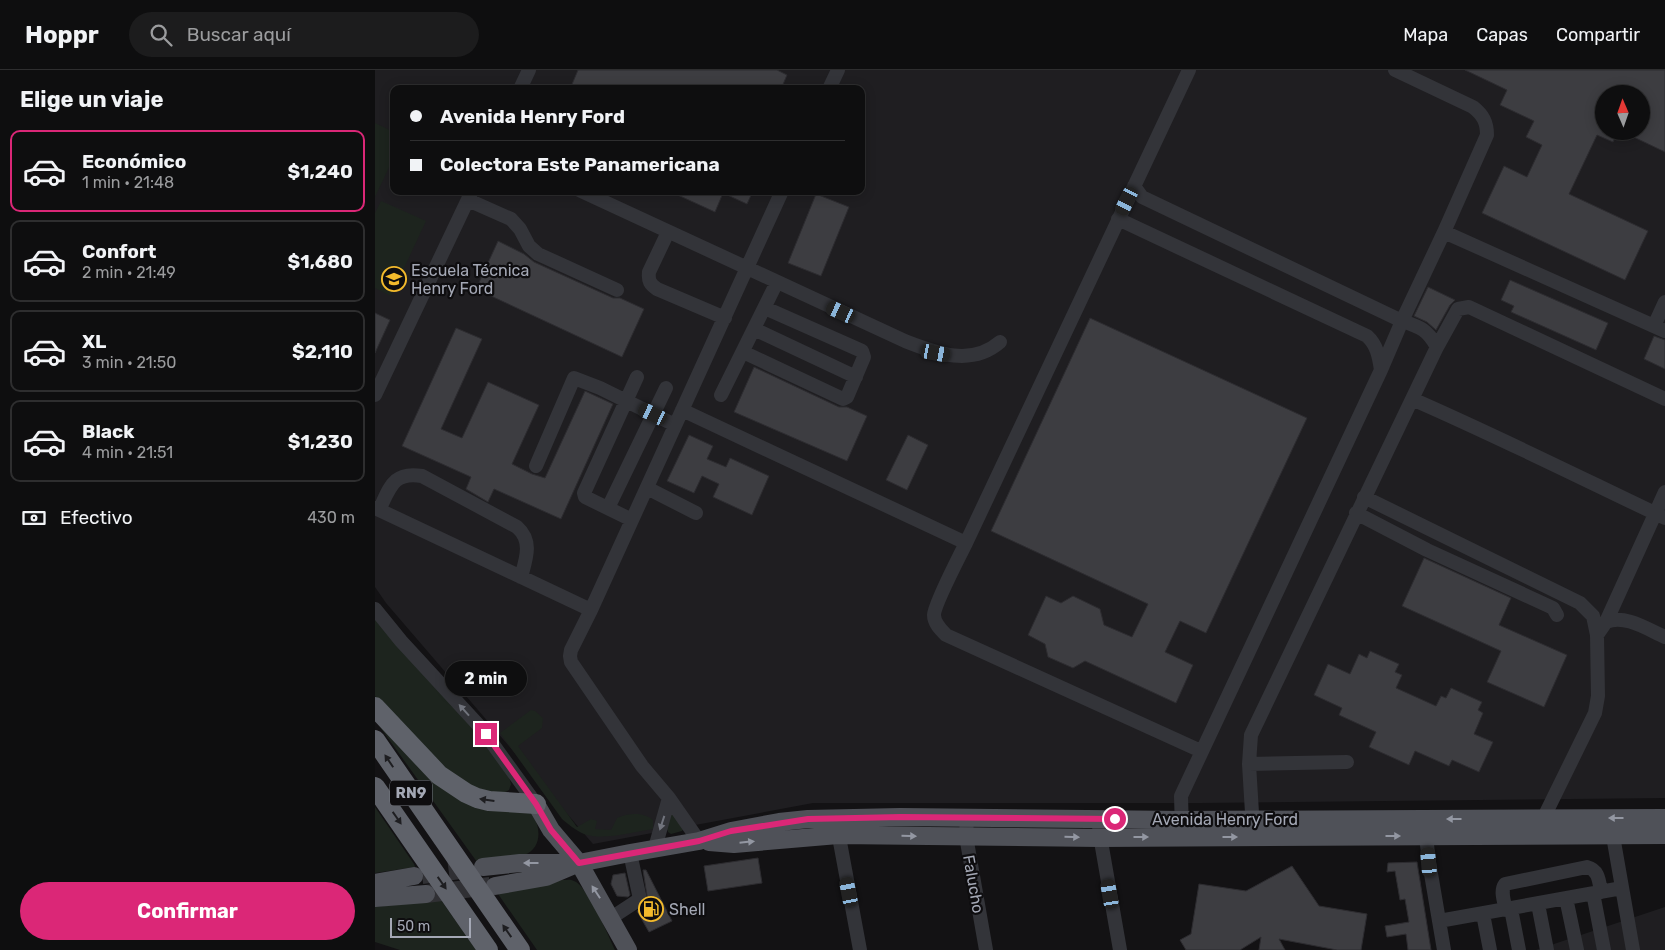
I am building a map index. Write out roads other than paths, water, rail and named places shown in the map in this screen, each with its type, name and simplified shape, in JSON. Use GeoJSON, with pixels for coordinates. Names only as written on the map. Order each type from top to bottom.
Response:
{"type":"FeatureCollection","features":[{"type":"Feature","properties":{"kind":"highway"},"geometry":{"type":"LineString","coordinates":[[375,707],[439,774],[466,793],[489,801],[536,804]]}},
{"type":"Feature","properties":{"kind":"highway","name":"RN9"},"geometry":{"type":"LineString","coordinates":[[375,740],[520,950]]}},
{"type":"Feature","properties":{"kind":"highway","name":"RN9"},"geometry":{"type":"LineString","coordinates":[[375,787],[488,950]]}},
{"type":"Feature","properties":{"kind":"main road"},"geometry":{"type":"LineString","coordinates":[[536,804],[551,830],[579,863],[629,950]]}},
{"type":"Feature","properties":{"kind":"main road","name":"Avenida Henry Ford"},"geometry":{"type":"LineString","coordinates":[[837,826],[967,818],[1098,819],[1182,829]]}},
{"type":"Feature","properties":{"kind":"main road","name":"Avenida Henry Ford"},"geometry":{"type":"LineString","coordinates":[[1253,828],[1426,836],[1665,818]]}},
{"type":"Feature","properties":{"kind":"main road","name":"Avenida Henry Ford"},"geometry":{"type":"LineString","coordinates":[[483,867],[520,863],[579,863],[699,841],[731,831],[779,822],[808,819],[837,826],[966,836],[1100,838],[1182,829],[1542,827],[1613,836],[1665,835]]}},
{"type":"Feature","properties":{"kind":"main road"},"geometry":{"type":"LineString","coordinates":[[495,886],[546,877],[579,863]]}},
{"type":"Feature","properties":{"kind":"main road"},"geometry":{"type":"LineString","coordinates":[[375,883],[414,876]]}},
{"type":"Feature","properties":{"kind":"main road"},"geometry":{"type":"LineString","coordinates":[[375,898],[426,894]]}},
{"type":"Feature","properties":{"kind":"street"},"geometry":{"type":"LineString","coordinates":[[523,85],[529,70]]}},
{"type":"Feature","properties":{"kind":"street"},"geometry":{"type":"LineString","coordinates":[[831,85],[838,70]]}},
{"type":"Feature","properties":{"kind":"street"},"geometry":{"type":"LineString","coordinates":[[1189,70],[965,542],[934,612],[936,624],[946,635],[1201,751]]}},
{"type":"Feature","properties":{"kind":"street"},"geometry":{"type":"LineString","coordinates":[[1182,829],[1181,796],[1381,370],[1487,135],[1487,125],[1483,116],[1473,107],[1395,70]]}},
{"type":"Feature","properties":{"kind":"street"},"geometry":{"type":"LineString","coordinates":[[1134,186],[1141,197],[1402,321],[1421,328],[1430,334],[1437,347]]}},
{"type":"Feature","properties":{"kind":"street"},"geometry":{"type":"LineString","coordinates":[[375,395],[470,195],[511,219],[520,229],[529,246],[538,254],[617,290]]}},
{"type":"Feature","properties":{"kind":"street"},"geometry":{"type":"LineString","coordinates":[[589,195],[905,341],[936,353],[967,357],[992,349],[1000,342]]}},
{"type":"Feature","properties":{"kind":"street"},"geometry":{"type":"LineString","coordinates":[[699,841],[669,798],[642,766],[571,662],[569,656],[780,195]]}},
{"type":"Feature","properties":{"kind":"street"},"geometry":{"type":"LineString","coordinates":[[1118,219],[1367,336],[1377,350],[1381,370]]}},
{"type":"Feature","properties":{"kind":"street"},"geometry":{"type":"LineString","coordinates":[[668,232],[649,272],[650,284],[657,289],[725,318]]}},
{"type":"Feature","properties":{"kind":"street"},"geometry":{"type":"LineString","coordinates":[[1444,232],[1659,328],[1665,302]]}},
{"type":"Feature","properties":{"kind":"street"},"geometry":{"type":"LineString","coordinates":[[721,396],[777,282]]}},
{"type":"Feature","properties":{"kind":"street"},"geometry":{"type":"LineString","coordinates":[[1253,828],[1249,744],[1253,728],[1363,497],[1437,347],[1459,309],[1469,307],[1665,399]]}},
{"type":"Feature","properties":{"kind":"street"},"geometry":{"type":"LineString","coordinates":[[743,352],[843,399],[847,397],[864,357],[862,351],[765,308]]}},
{"type":"Feature","properties":{"kind":"street"},"geometry":{"type":"LineString","coordinates":[[754,329],[856,377]]}},
{"type":"Feature","properties":{"kind":"street"},"geometry":{"type":"LineString","coordinates":[[632,520],[585,497],[584,493],[637,377]]}},
{"type":"Feature","properties":{"kind":"street"},"geometry":{"type":"LineString","coordinates":[[536,466],[574,378],[675,425]]}},
{"type":"Feature","properties":{"kind":"street"},"geometry":{"type":"LineString","coordinates":[[609,508],[665,388]]}},
{"type":"Feature","properties":{"kind":"street"},"geometry":{"type":"LineString","coordinates":[[1412,399],[1660,515]]}},
{"type":"Feature","properties":{"kind":"street"},"geometry":{"type":"LineString","coordinates":[[682,410],[965,542]]}},
{"type":"Feature","properties":{"kind":"street"},"geometry":{"type":"LineString","coordinates":[[521,576],[527,555],[527,542],[522,531],[422,476],[411,474],[397,478],[377,509],[591,610]]}},
{"type":"Feature","properties":{"kind":"street"},"geometry":{"type":"LineString","coordinates":[[647,488],[696,513]]}},
{"type":"Feature","properties":{"kind":"street"},"geometry":{"type":"LineString","coordinates":[[1597,635],[1606,622],[1660,515],[1665,492]]}},
{"type":"Feature","properties":{"kind":"street"},"geometry":{"type":"LineString","coordinates":[[1363,497],[1580,602],[1593,616],[1597,635],[1598,696],[1595,712],[1542,827]]}},
{"type":"Feature","properties":{"kind":"street"},"geometry":{"type":"LineString","coordinates":[[1356,513],[1427,550],[1553,608],[1557,615]]}},
{"type":"Feature","properties":{"kind":"street"},"geometry":{"type":"LineString","coordinates":[[375,609],[401,641],[482,729],[536,804]]}},
{"type":"Feature","properties":{"kind":"street"},"geometry":{"type":"LineString","coordinates":[[1606,622],[1613,619],[1625,620],[1665,637]]}},
{"type":"Feature","properties":{"kind":"street"},"geometry":{"type":"LineString","coordinates":[[1249,764],[1347,762]]}},
{"type":"Feature","properties":{"kind":"street"},"geometry":{"type":"LineString","coordinates":[[655,848],[669,798]]}},
{"type":"Feature","properties":{"kind":"street","name":"Falucho"},"geometry":{"type":"LineString","coordinates":[[967,818],[966,836],[986,950]]}},
{"type":"Feature","properties":{"kind":"street"},"geometry":{"type":"LineString","coordinates":[[1098,819],[1120,950]]}},
{"type":"Feature","properties":{"kind":"street"},"geometry":{"type":"LineString","coordinates":[[837,826],[860,950]]}},
{"type":"Feature","properties":{"kind":"street"},"geometry":{"type":"LineString","coordinates":[[1426,836],[1444,950]]}},
{"type":"Feature","properties":{"kind":"street"},"geometry":{"type":"LineString","coordinates":[[1613,836],[1633,950]]}},
{"type":"Feature","properties":{"kind":"street"},"geometry":{"type":"LineString","coordinates":[[611,918],[640,899],[630,853]]}},
{"type":"Feature","properties":{"kind":"street"},"geometry":{"type":"LineString","coordinates":[[1519,950],[1502,893],[1505,884],[1587,867],[1593,868],[1597,873],[1597,892],[1605,950]]}},
{"type":"Feature","properties":{"kind":"street"},"geometry":{"type":"LineString","coordinates":[[1439,921],[1622,888]]}},
{"type":"Feature","properties":{"kind":"street"},"geometry":{"type":"LineString","coordinates":[[1566,898],[1577,950]]}},
{"type":"Feature","properties":{"kind":"street"},"geometry":{"type":"LineString","coordinates":[[1538,904],[1547,950]]}},
{"type":"Feature","properties":{"kind":"street"},"geometry":{"type":"LineString","coordinates":[[1483,914],[1490,950]]}},
{"type":"Feature","properties":{"kind":"tunnel"},"geometry":{"type":"LineString","coordinates":[[422,875],[475,868]]}},
{"type":"Feature","properties":{"kind":"tunnel"},"geometry":{"type":"LineString","coordinates":[[426,894],[490,886]]}},
{"type":"Feature","properties":{"kind":"place","name":"Escuela Técnica Henry Ford"},"geometry":{"type":"Point","coordinates":[394,279]}},
{"type":"Feature","properties":{"kind":"place","name":"Shell"},"geometry":{"type":"Point","coordinates":[651,909]}}]}
